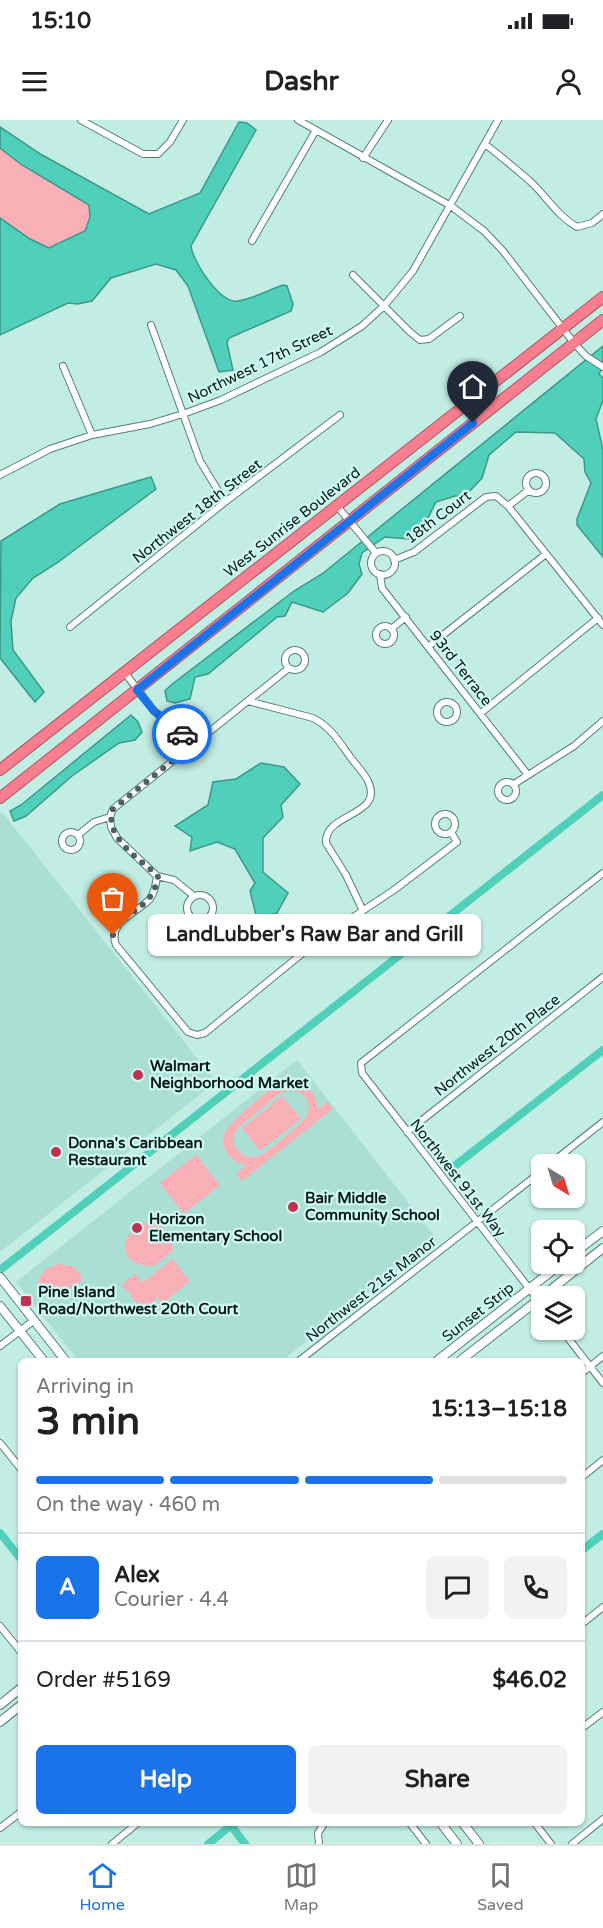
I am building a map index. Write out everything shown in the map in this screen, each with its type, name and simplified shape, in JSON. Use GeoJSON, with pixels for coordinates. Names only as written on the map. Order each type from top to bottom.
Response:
{"type":"FeatureCollection","features":[{"type":"Feature","properties":{"kind":"highway","name":"West Sunrise Boulevard"},"geometry":{"type":"LineString","coordinates":[[0,770],[603,297]]}},
{"type":"Feature","properties":{"kind":"highway"},"geometry":{"type":"LineString","coordinates":[[0,798],[603,320]]}},
{"type":"Feature","properties":{"kind":"street"},"geometry":{"type":"LineString","coordinates":[[81,120],[143,154],[158,154],[170,142],[183,120]]}},
{"type":"Feature","properties":{"kind":"street"},"geometry":{"type":"LineString","coordinates":[[298,120],[451,206],[484,231],[503,251],[574,343],[586,356],[603,368]]}},
{"type":"Feature","properties":{"kind":"street"},"geometry":{"type":"LineString","coordinates":[[363,158],[388,120]]}},
{"type":"Feature","properties":{"kind":"street","name":"Northwest 17th Street"},"geometry":{"type":"LineString","coordinates":[[1,472],[50,449],[92,435],[150,424],[221,400],[321,351],[362,326],[384,306],[413,271],[498,120]]}},
{"type":"Feature","properties":{"kind":"street"},"geometry":{"type":"LineString","coordinates":[[252,241],[316,130]]}},
{"type":"Feature","properties":{"kind":"street"},"geometry":{"type":"LineString","coordinates":[[485,144],[527,178],[565,220],[577,228],[591,223],[603,214]]}},
{"type":"Feature","properties":{"kind":"street"},"geometry":{"type":"LineString","coordinates":[[353,275],[420,340],[429,339],[460,316]]}},
{"type":"Feature","properties":{"kind":"street"},"geometry":{"type":"LineString","coordinates":[[151,325],[200,461],[225,502]]}},
{"type":"Feature","properties":{"kind":"street"},"geometry":{"type":"LineString","coordinates":[[63,366],[92,435]]}},
{"type":"Feature","properties":{"kind":"street","name":"Northwest 18th Street"},"geometry":{"type":"LineString","coordinates":[[70,627],[225,502],[340,415]]}},
{"type":"Feature","properties":{"kind":"street"},"geometry":{"type":"LineString","coordinates":[[529,490],[508,506],[603,625]]}},
{"type":"Feature","properties":{"kind":"street","name":"18th Court"},"geometry":{"type":"LineString","coordinates":[[394,560],[414,552],[486,497],[496,496],[508,506]]}},
{"type":"Feature","properties":{"kind":"street"},"geometry":{"type":"LineString","coordinates":[[337,506],[374,551],[387,552],[394,560],[391,571],[380,574],[372,567],[374,551]]}},
{"type":"Feature","properties":{"kind":"street"},"geometry":{"type":"LineString","coordinates":[[429,646],[546,554]]}},
{"type":"Feature","properties":{"kind":"street","name":"93rd Terrace"},"geometry":{"type":"LineString","coordinates":[[380,574],[382,588],[528,775]]}},
{"type":"Feature","properties":{"kind":"street"},"geometry":{"type":"LineString","coordinates":[[391,629],[406,617]]}},
{"type":"Feature","properties":{"kind":"street"},"geometry":{"type":"LineString","coordinates":[[481,713],[598,618]]}},
{"type":"Feature","properties":{"kind":"street"},"geometry":{"type":"LineString","coordinates":[[194,896],[174,880],[158,876],[117,838],[111,827],[110,817],[113,809],[289,668]]}},
{"type":"Feature","properties":{"kind":"street"},"geometry":{"type":"LineString","coordinates":[[125,673],[154,711],[180,731],[192,745]]}},
{"type":"Feature","properties":{"kind":"street"},"geometry":{"type":"LineString","coordinates":[[455,705],[467,695]]}},
{"type":"Feature","properties":{"kind":"street"},"geometry":{"type":"LineString","coordinates":[[248,701],[322,722],[368,781],[370,794],[367,804],[358,812],[332,825],[325,837],[326,843],[346,875],[363,911]]}},
{"type":"Feature","properties":{"kind":"street"},"geometry":{"type":"LineString","coordinates":[[514,784],[574,746],[603,721]]}},
{"type":"Feature","properties":{"kind":"street"},"geometry":{"type":"LineString","coordinates":[[78,835],[94,822],[110,817]]}},
{"type":"Feature","properties":{"kind":"street"},"geometry":{"type":"LineString","coordinates":[[158,876],[152,895],[118,925],[113,935],[116,945],[188,1032],[197,1035],[205,1033],[320,939],[394,890],[457,842],[451,831]]}},
{"type":"Feature","properties":{"kind":"street","name":"Northwest 91st Way"},"geometry":{"type":"LineString","coordinates":[[529,1289],[362,1073],[361,1063],[603,873]]}},
{"type":"Feature","properties":{"kind":"street"},"geometry":{"type":"LineString","coordinates":[[202,894],[212,902],[212,914],[205,920],[197,921],[188,914],[187,906],[194,896],[202,894]]}},
{"type":"Feature","properties":{"kind":"street","name":"Northwest 20th Place"},"geometry":{"type":"LineString","coordinates":[[407,1132],[603,978]]}},
{"type":"Feature","properties":{"kind":"street"},"geometry":{"type":"LineString","coordinates":[[563,1154],[603,1122]]}},
{"type":"Feature","properties":{"kind":"street","name":"Northwest 21st Manor"},"geometry":{"type":"LineString","coordinates":[[303,1358],[531,1180]]}},
{"type":"Feature","properties":{"kind":"street"},"geometry":{"type":"LineString","coordinates":[[585,1245],[603,1231]]}},
{"type":"Feature","properties":{"kind":"street","name":"Sunset Strip"},"geometry":{"type":"LineString","coordinates":[[557,1286],[603,1248]]}},
{"type":"Feature","properties":{"kind":"street","name":"Sunset Strip"},"geometry":{"type":"LineString","coordinates":[[441,1358],[548,1274]]}},
{"type":"Feature","properties":{"kind":"street"},"geometry":{"type":"LineString","coordinates":[[0,1277],[63,1358]]}},
{"type":"Feature","properties":{"kind":"street"},"geometry":{"type":"LineString","coordinates":[[0,1306],[41,1358]]}},
{"type":"Feature","properties":{"kind":"street","name":"Sunset Strip"},"geometry":{"type":"LineString","coordinates":[[464,1358],[531,1307]]}},
{"type":"Feature","properties":{"kind":"street"},"geometry":{"type":"LineString","coordinates":[[0,1346],[33,1321]]}},
{"type":"Feature","properties":{"kind":"street"},"geometry":{"type":"LineString","coordinates":[[570,1340],[584,1358]]}},
{"type":"Feature","properties":{"kind":"street"},"geometry":{"type":"LineString","coordinates":[[585,1370],[603,1356]]}},
{"type":"Feature","properties":{"kind":"street"},"geometry":{"type":"LineString","coordinates":[[585,1360],[603,1383]]}},
{"type":"Feature","properties":{"kind":"street"},"geometry":{"type":"LineString","coordinates":[[1,1447],[18,1466]]}},
{"type":"Feature","properties":{"kind":"street"},"geometry":{"type":"LineString","coordinates":[[585,1475],[603,1460]]}},
{"type":"Feature","properties":{"kind":"street"},"geometry":{"type":"LineString","coordinates":[[585,1622],[603,1607]]}},
{"type":"Feature","properties":{"kind":"street"},"geometry":{"type":"LineString","coordinates":[[0,1626],[18,1648]]}},
{"type":"Feature","properties":{"kind":"street"},"geometry":{"type":"LineString","coordinates":[[0,1705],[18,1690]]}},
{"type":"Feature","properties":{"kind":"street"},"geometry":{"type":"LineString","coordinates":[[0,1722],[18,1707]]}},
{"type":"Feature","properties":{"kind":"street"},"geometry":{"type":"LineString","coordinates":[[585,1726],[603,1712]]}},
{"type":"Feature","properties":{"kind":"street"},"geometry":{"type":"LineString","coordinates":[[0,1828],[18,1814]]}},
{"type":"Feature","properties":{"kind":"street"},"geometry":{"type":"LineString","coordinates":[[572,1844],[603,1819]]}},
{"type":"Feature","properties":{"kind":"street"},"geometry":{"type":"LineString","coordinates":[[112,1844],[135,1826]]}},
{"type":"Feature","properties":{"kind":"street"},"geometry":{"type":"LineString","coordinates":[[320,1844],[318,1833],[322,1826]]}},
{"type":"Feature","properties":{"kind":"street"},"geometry":{"type":"LineString","coordinates":[[412,1826],[426,1844]]}},
{"type":"Feature","properties":{"kind":"street"},"geometry":{"type":"LineString","coordinates":[[443,1826],[457,1844]]}},
{"type":"Feature","properties":{"kind":"street"},"geometry":{"type":"LineString","coordinates":[[465,1826],[479,1844]]}},
{"type":"Feature","properties":{"kind":"street"},"geometry":{"type":"LineString","coordinates":[[537,1826],[551,1844]]}},
{"type":"Feature","properties":{"kind":"shaded area"},"geometry":{"type":"Polygon","coordinates":[[[239,122],[247,123],[256,130],[191,246],[193,253],[208,281],[223,296],[238,301],[283,285],[287,286],[293,304],[291,311],[229,338],[227,343],[233,370],[219,372],[188,286],[176,270],[156,264],[111,278],[92,301],[78,304],[68,303],[0,335],[0,218],[30,239],[49,248],[85,231],[90,217],[89,205],[22,165],[0,148],[0,127],[42,155],[149,214],[200,193],[239,122]]]}},
{"type":"Feature","properties":{"kind":"shaded area"},"geometry":{"type":"Polygon","coordinates":[[[0,148],[22,165],[89,205],[90,217],[85,231],[49,248],[30,239],[0,218],[0,148]]]}},
{"type":"Feature","properties":{"kind":"shaded area"},"geometry":{"type":"Polygon","coordinates":[[[603,346],[603,367],[599,374],[603,378],[603,400],[596,419],[603,450],[603,557],[577,525],[577,519],[591,483],[585,472],[584,459],[555,433],[516,432],[489,455],[482,478],[465,496],[455,496],[436,502],[422,530],[409,539],[385,537],[362,553],[359,564],[362,574],[348,593],[323,612],[292,602],[285,616],[277,617],[208,674],[195,677],[190,699],[175,703],[167,701],[165,691],[171,685],[294,591],[322,574],[603,346]]]}},
{"type":"Feature","properties":{"kind":"shaded area"},"geometry":{"type":"Polygon","coordinates":[[[151,477],[156,489],[57,563],[33,578],[16,598],[11,621],[13,650],[44,692],[35,702],[0,658],[1,541],[60,504],[151,477]]]}},
{"type":"Feature","properties":{"kind":"shaded area"},"geometry":{"type":"Polygon","coordinates":[[[131,715],[138,722],[142,732],[135,740],[119,743],[72,776],[26,816],[14,821],[10,811],[21,805],[131,715]]]}},
{"type":"Feature","properties":{"kind":"shaded area"},"geometry":{"type":"Polygon","coordinates":[[[261,763],[284,767],[300,784],[281,805],[283,817],[263,838],[263,872],[288,893],[277,913],[257,919],[250,891],[255,883],[235,849],[217,842],[190,851],[192,837],[175,826],[208,805],[213,782],[236,779],[261,763]]]}},
{"type":"Feature","properties":{"kind":"shaded area"},"geometry":{"type":"Polygon","coordinates":[[[2,812],[216,1082],[0,1252],[0,813],[2,812]]]}},
{"type":"Feature","properties":{"kind":"shaded area"},"geometry":{"type":"Polygon","coordinates":[[[297,1060],[437,1239],[286,1358],[76,1358],[16,1282],[297,1060]]]}},
{"type":"Feature","properties":{"kind":"shaded area"},"geometry":{"type":"Polygon","coordinates":[[[287,1080],[304,1084],[315,1097],[318,1109],[327,1102],[333,1109],[242,1181],[236,1174],[247,1165],[231,1158],[227,1153],[223,1140],[224,1135],[242,1113],[287,1080]],[[292,1090],[282,1092],[239,1127],[234,1141],[239,1151],[250,1157],[259,1156],[305,1119],[309,1105],[305,1097],[292,1090]]]}},
{"type":"Feature","properties":{"kind":"shaded area"},"geometry":{"type":"Polygon","coordinates":[[[282,1096],[301,1119],[260,1151],[242,1128],[282,1096]]]}},
{"type":"Feature","properties":{"kind":"shaded area"},"geometry":{"type":"Polygon","coordinates":[[[196,1155],[220,1185],[184,1214],[160,1183],[196,1155]]]}},
{"type":"Feature","properties":{"kind":"shaded area"},"geometry":{"type":"Polygon","coordinates":[[[152,1222],[159,1223],[172,1238],[173,1251],[154,1266],[141,1265],[132,1261],[127,1254],[125,1247],[127,1239],[132,1231],[152,1222]]]}},
{"type":"Feature","properties":{"kind":"shaded area"},"geometry":{"type":"Polygon","coordinates":[[[172,1259],[190,1281],[162,1304],[157,1297],[154,1300],[160,1308],[150,1316],[145,1316],[128,1291],[122,1287],[123,1284],[135,1274],[141,1282],[145,1281],[172,1259]]]}},
{"type":"Feature","properties":{"kind":"shaded area"},"geometry":{"type":"Polygon","coordinates":[[[59,1264],[73,1266],[81,1275],[81,1281],[56,1297],[42,1288],[38,1282],[46,1270],[59,1264]]]}},
{"type":"Feature","properties":{"kind":"waterway"},"geometry":{"type":"LineString","coordinates":[[0,1270],[603,795]]}},
{"type":"Feature","properties":{"kind":"waterway"},"geometry":{"type":"LineString","coordinates":[[452,1168],[603,1050]]}},
{"type":"Feature","properties":{"kind":"waterway"},"geometry":{"type":"LineString","coordinates":[[0,1533],[18,1555]]}},
{"type":"Feature","properties":{"kind":"waterway"},"geometry":{"type":"LineString","coordinates":[[585,1548],[603,1534]]}},
{"type":"Feature","properties":{"kind":"waterway"},"geometry":{"type":"LineString","coordinates":[[208,1844],[230,1826]]}},
{"type":"Feature","properties":{"kind":"waterway"},"geometry":{"type":"LineString","coordinates":[[232,1826],[245,1844]]}},
{"type":"Feature","properties":{"kind":"way so far"},"geometry":{"type":"LineString","coordinates":[[113,935],[118,925],[149,900],[158,876],[117,838],[111,827],[110,817],[113,809],[192,745],[182,734]]}},
{"type":"Feature","properties":{"kind":"place","name":"LandLubber's Raw Bar and Grill"},"geometry":{"type":"Point","coordinates":[113,935]}},
{"type":"Feature","properties":{"kind":"place","name":"Walmart Neighborhood Market"},"geometry":{"type":"Point","coordinates":[138,1075]}},
{"type":"Feature","properties":{"kind":"place","name":"Donna's Caribbean Restaurant"},"geometry":{"type":"Point","coordinates":[56,1152]}},
{"type":"Feature","properties":{"kind":"place","name":"Bair Middle Community School"},"geometry":{"type":"Point","coordinates":[293,1207]}},
{"type":"Feature","properties":{"kind":"place","name":"Horizon Elementary School"},"geometry":{"type":"Point","coordinates":[137,1228]}},
{"type":"Feature","properties":{"kind":"place","name":"Pine Island Road/Northwest 20th Court"},"geometry":{"type":"Point","coordinates":[26,1301]}},
{"type":"Feature","properties":{"kind":"route"},"geometry":{"type":"LineString","coordinates":[[182,734],[154,711],[137,690],[473,423]]}}]}
